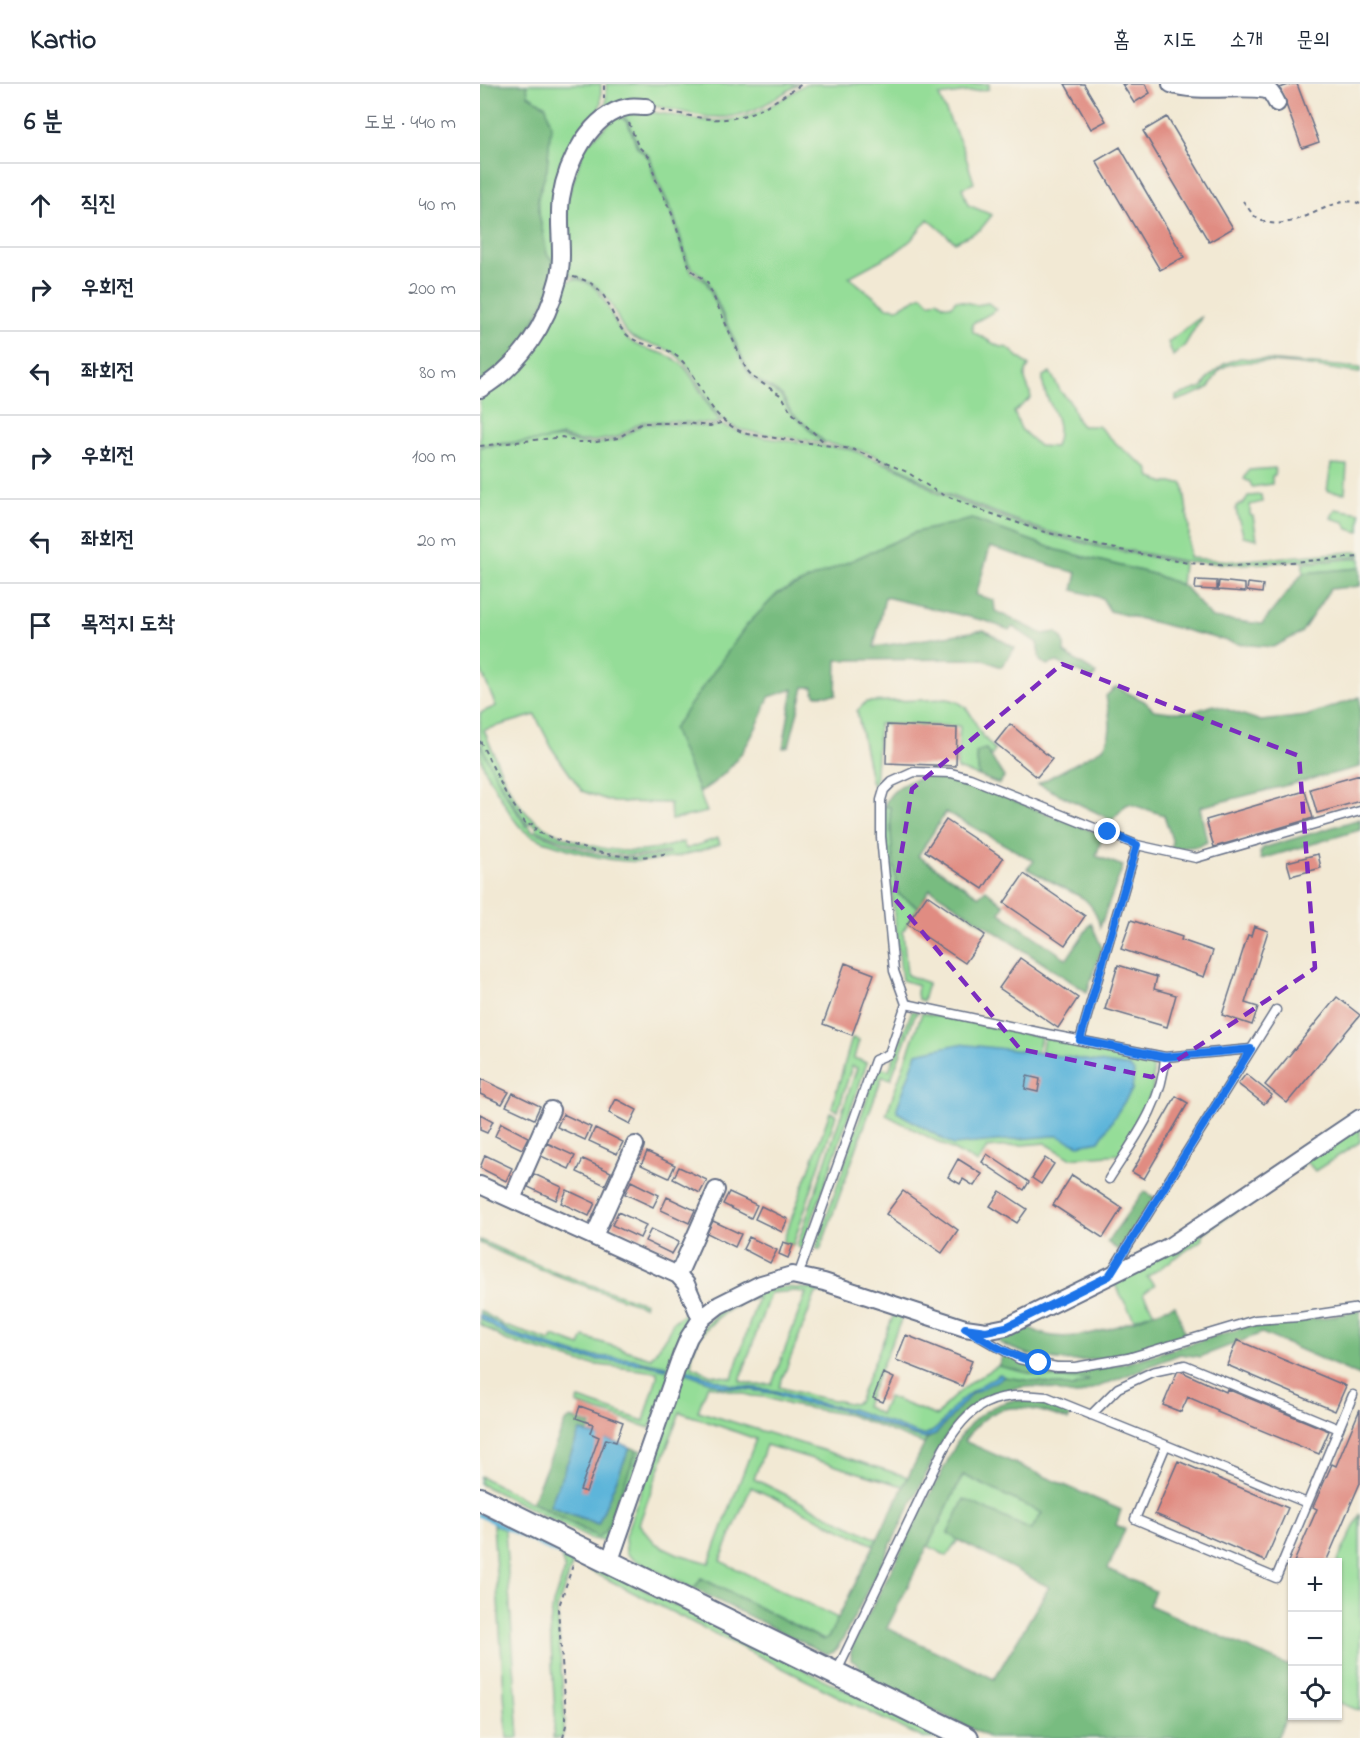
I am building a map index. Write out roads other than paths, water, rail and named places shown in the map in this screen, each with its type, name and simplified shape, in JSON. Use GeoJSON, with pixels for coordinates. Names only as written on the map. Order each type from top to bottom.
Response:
{"type":"FeatureCollection","features":[{"type":"Feature","properties":{"kind":"main road"},"geometry":{"type":"LineString","coordinates":[[480,1499],[967,1738]]}},
{"type":"Feature","properties":{"kind":"street"},"geometry":{"type":"LineString","coordinates":[[1171,84],[1185,88],[1254,85],[1268,90],[1277,103]]}},
{"type":"Feature","properties":{"kind":"street"},"geometry":{"type":"LineString","coordinates":[[480,389],[511,365],[540,328],[559,278],[561,199],[569,169],[590,132],[604,118],[616,111],[629,106],[646,107]]}},
{"type":"Feature","properties":{"kind":"street"},"geometry":{"type":"LineString","coordinates":[[512,1199],[551,1110]]}},
{"type":"Feature","properties":{"kind":"street"},"geometry":{"type":"LineString","coordinates":[[609,1563],[688,1337],[701,1319],[719,1305],[747,1290],[783,1277],[798,1276],[824,1282],[965,1328],[986,1331],[1006,1327],[1170,1246],[1360,1118]]}},
{"type":"Feature","properties":{"kind":"street"},"geometry":{"type":"LineString","coordinates":[[594,1236],[635,1145]]}},
{"type":"Feature","properties":{"kind":"street"},"geometry":{"type":"LineString","coordinates":[[480,1185],[678,1275],[686,1284],[701,1319]]}},
{"type":"Feature","properties":{"kind":"street"},"geometry":{"type":"LineString","coordinates":[[678,1275],[716,1190]]}},
{"type":"Feature","properties":{"kind":"lane"},"geometry":{"type":"LineString","coordinates":[[798,1276],[875,1060],[890,1054],[906,1004],[894,972],[881,837],[881,800],[884,790],[892,782],[914,772],[951,774],[970,778],[1137,845],[1196,858],[1360,811]]}},
{"type":"Feature","properties":{"kind":"lane"},"geometry":{"type":"LineString","coordinates":[[1080,1040],[1137,845]]}},
{"type":"Feature","properties":{"kind":"lane"},"geometry":{"type":"LineString","coordinates":[[906,1004],[1165,1057],[1251,1049]]}},
{"type":"Feature","properties":{"kind":"lane"},"geometry":{"type":"LineString","coordinates":[[1109,1276],[1276,1010]]}},
{"type":"Feature","properties":{"kind":"lane"},"geometry":{"type":"LineString","coordinates":[[1109,1179],[1150,1113],[1164,1075],[1165,1057]]}},
{"type":"Feature","properties":{"kind":"lane"},"geometry":{"type":"LineString","coordinates":[[965,1328],[1019,1359],[1056,1366],[1076,1366],[1128,1358],[1255,1320],[1299,1317],[1360,1308]]}},
{"type":"Feature","properties":{"kind":"lane"},"geometry":{"type":"LineString","coordinates":[[1092,1415],[1118,1388],[1152,1372],[1185,1365],[1338,1429]]}},
{"type":"Feature","properties":{"kind":"lane"},"geometry":{"type":"LineString","coordinates":[[835,1674],[955,1427],[969,1413],[987,1402],[1007,1395],[1026,1394],[1047,1397],[1307,1503]]}},
{"type":"Feature","properties":{"kind":"lane"},"geometry":{"type":"LineString","coordinates":[[1166,1444],[1135,1519],[1276,1578],[1353,1395]]}},
{"type":"Feature","properties":{"kind":"water"},"geometry":{"type":"Polygon","coordinates":[[[959,1044],[1041,1053],[1130,1067],[1134,1072],[1132,1090],[1099,1141],[1079,1145],[1058,1136],[1052,1136],[953,1145],[897,1112],[897,1108],[917,1053],[959,1044]]]}},
{"type":"Feature","properties":{"kind":"water"},"geometry":{"type":"Polygon","coordinates":[[[480,1314],[509,1332],[579,1355],[632,1359],[668,1367],[666,1369],[644,1364],[580,1358],[507,1336],[480,1318],[480,1314]]]}},
{"type":"Feature","properties":{"kind":"water"},"geometry":{"type":"Polygon","coordinates":[[[685,1369],[731,1385],[776,1391],[813,1402],[851,1409],[924,1436],[939,1426],[957,1404],[972,1391],[1000,1374],[1004,1377],[971,1394],[935,1435],[924,1439],[837,1408],[804,1404],[773,1393],[722,1386],[684,1372],[685,1369]]]}},
{"type":"Feature","properties":{"kind":"water"},"geometry":{"type":"Polygon","coordinates":[[[580,1431],[630,1447],[598,1524],[550,1506],[580,1431]]]}},
{"type":"Feature","properties":{"kind":"waterway"},"geometry":{"type":"LineString","coordinates":[[480,1515],[572,1560]]}}]}
